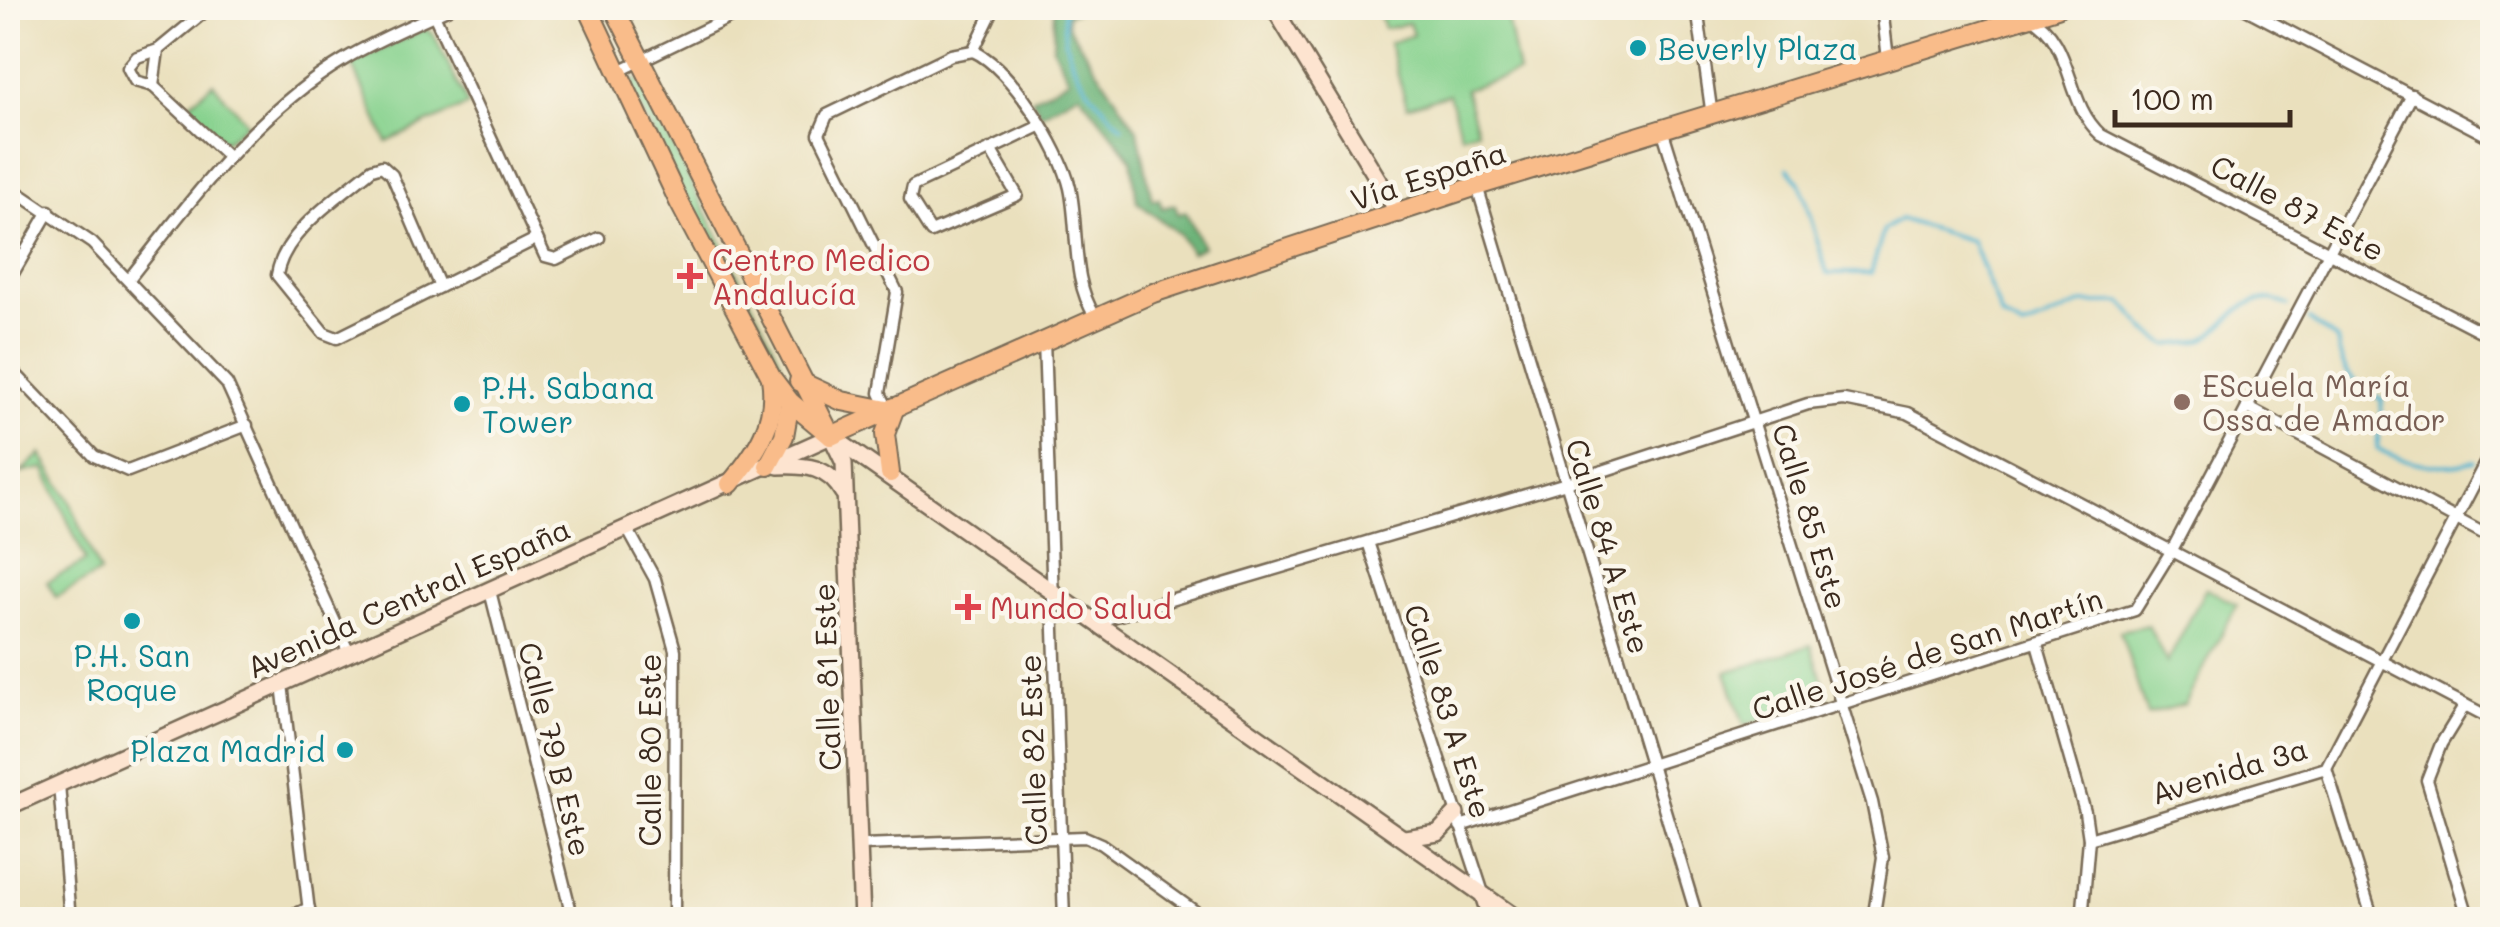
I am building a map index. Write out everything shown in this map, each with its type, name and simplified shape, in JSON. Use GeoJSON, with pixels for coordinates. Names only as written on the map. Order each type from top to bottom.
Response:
{"type":"FeatureCollection","features":[{"type":"Feature","properties":{"kind":"main road"},"geometry":{"type":"LineString","coordinates":[[588,8],[771,377],[790,402],[831,436],[884,469],[1519,920]]}},
{"type":"Feature","properties":{"kind":"main road"},"geometry":{"type":"LineString","coordinates":[[614,8],[799,381],[831,436]]}},
{"type":"Feature","properties":{"kind":"main road"},"geometry":{"type":"LineString","coordinates":[[1274,8],[1399,214]]}},
{"type":"Feature","properties":{"kind":"main road","name":"Vía España"},"geometry":{"type":"LineString","coordinates":[[831,436],[1153,292],[1477,186],[1712,117],[2028,12],[2056,8]]}},
{"type":"Feature","properties":{"kind":"main road"},"geometry":{"type":"LineString","coordinates":[[730,484],[766,432],[774,408],[771,377]]}},
{"type":"Feature","properties":{"kind":"main road"},"geometry":{"type":"LineString","coordinates":[[799,381],[842,401],[891,408],[884,469]]}},
{"type":"Feature","properties":{"kind":"main road"},"geometry":{"type":"LineString","coordinates":[[790,402],[784,436],[768,466],[811,466],[836,481],[846,496]]}},
{"type":"Feature","properties":{"kind":"main road","name":"Avenida Central España"},"geometry":{"type":"LineString","coordinates":[[8,807],[831,436]]}},
{"type":"Feature","properties":{"kind":"main road","name":"Calle 81 Este"},"geometry":{"type":"LineString","coordinates":[[831,436],[844,463],[862,920]]}},
{"type":"Feature","properties":{"kind":"main road"},"geometry":{"type":"LineString","coordinates":[[846,496],[858,470],[884,469]]}},
{"type":"Feature","properties":{"kind":"main road"},"geometry":{"type":"LineString","coordinates":[[1404,838],[1434,835],[1458,820]]}},
{"type":"Feature","properties":{"kind":"main road"},"geometry":{"type":"LineString","coordinates":[[1484,895],[1491,920]]}},
{"type":"Feature","properties":{"kind":"street"},"geometry":{"type":"LineString","coordinates":[[8,18],[14,8]]}},
{"type":"Feature","properties":{"kind":"street"},"geometry":{"type":"LineString","coordinates":[[209,8],[158,50],[133,59],[128,68],[135,81],[153,86],[228,156]]}},
{"type":"Feature","properties":{"kind":"street"},"geometry":{"type":"LineString","coordinates":[[130,279],[228,156],[342,60],[433,11],[449,8]]}},
{"type":"Feature","properties":{"kind":"street"},"geometry":{"type":"LineString","coordinates":[[617,72],[750,8]]}},
{"type":"Feature","properties":{"kind":"street"},"geometry":{"type":"LineString","coordinates":[[973,51],[994,8]]}},
{"type":"Feature","properties":{"kind":"street"},"geometry":{"type":"LineString","coordinates":[[1697,8],[1712,117]]}},
{"type":"Feature","properties":{"kind":"street"},"geometry":{"type":"LineString","coordinates":[[1882,8],[1888,60]]}},
{"type":"Feature","properties":{"kind":"street"},"geometry":{"type":"LineString","coordinates":[[2244,8],[2492,138]]}},
{"type":"Feature","properties":{"kind":"street"},"geometry":{"type":"LineString","coordinates":[[433,11],[536,238],[550,260],[599,238]]}},
{"type":"Feature","properties":{"kind":"street","name":"Calle 87 Este"},"geometry":{"type":"LineString","coordinates":[[2028,12],[2055,36],[2087,122],[2101,134],[2492,337]]}},
{"type":"Feature","properties":{"kind":"street"},"geometry":{"type":"LineString","coordinates":[[153,86],[158,50]]}},
{"type":"Feature","properties":{"kind":"street"},"geometry":{"type":"LineString","coordinates":[[891,408],[880,393],[897,292],[819,134],[827,115],[952,56],[973,51],[990,58],[1005,73],[1040,126],[1070,187],[1084,300],[1095,316]]}},
{"type":"Feature","properties":{"kind":"street","name":"Calle José de San Martín"},"geometry":{"type":"LineString","coordinates":[[1458,820],[1651,768],[2134,610],[2172,550],[2412,95]]}},
{"type":"Feature","properties":{"kind":"street"},"geometry":{"type":"LineString","coordinates":[[990,149],[1017,195],[932,232],[910,199],[914,186],[990,149],[1040,126]]}},
{"type":"Feature","properties":{"kind":"street","name":"Calle 85 Este"},"geometry":{"type":"LineString","coordinates":[[1663,132],[1879,828],[1883,857],[1873,920]]}},
{"type":"Feature","properties":{"kind":"street"},"geometry":{"type":"LineString","coordinates":[[440,286],[392,175],[382,166],[372,170],[290,243],[276,275],[332,338],[440,286],[536,238]]}},
{"type":"Feature","properties":{"kind":"street"},"geometry":{"type":"LineString","coordinates":[[8,186],[49,211],[130,279],[227,384],[349,653]]}},
{"type":"Feature","properties":{"kind":"street","name":"Calle 84 A Este"},"geometry":{"type":"LineString","coordinates":[[1477,186],[1698,920]]}},
{"type":"Feature","properties":{"kind":"street"},"geometry":{"type":"LineString","coordinates":[[8,282],[49,211]]}},
{"type":"Feature","properties":{"kind":"street","name":"Calle 82 Este"},"geometry":{"type":"LineString","coordinates":[[1044,339],[1064,920]]}},
{"type":"Feature","properties":{"kind":"street"},"geometry":{"type":"LineString","coordinates":[[8,366],[94,456],[128,471],[247,425]]}},
{"type":"Feature","properties":{"kind":"street"},"geometry":{"type":"LineString","coordinates":[[1099,621],[1564,484],[1755,419],[1808,404],[1844,400],[1908,412],[2492,719]]}},
{"type":"Feature","properties":{"kind":"street"},"geometry":{"type":"LineString","coordinates":[[2247,407],[2492,538]]}},
{"type":"Feature","properties":{"kind":"street","name":"Avenida 3a"},"geometry":{"type":"LineString","coordinates":[[2089,840],[2326,768],[2492,450]]}},
{"type":"Feature","properties":{"kind":"street","name":"Calle 80 Este"},"geometry":{"type":"LineString","coordinates":[[628,530],[668,613],[675,650],[674,920]]}},
{"type":"Feature","properties":{"kind":"street","name":"Calle 83 A Este"},"geometry":{"type":"LineString","coordinates":[[1368,542],[1484,895]]}},
{"type":"Feature","properties":{"kind":"street","name":"Calle 79 B Este"},"geometry":{"type":"LineString","coordinates":[[490,590],[573,920]]}},
{"type":"Feature","properties":{"kind":"street"},"geometry":{"type":"LineString","coordinates":[[2038,644],[2089,840],[2082,920]]}},
{"type":"Feature","properties":{"kind":"street"},"geometry":{"type":"LineString","coordinates":[[282,684],[310,914],[282,920]]}},
{"type":"Feature","properties":{"kind":"street"},"geometry":{"type":"LineString","coordinates":[[2466,704],[2441,744],[2427,780],[2469,920]]}},
{"type":"Feature","properties":{"kind":"street"},"geometry":{"type":"LineString","coordinates":[[2326,768],[2373,920]]}},
{"type":"Feature","properties":{"kind":"street"},"geometry":{"type":"LineString","coordinates":[[58,784],[70,920]]}},
{"type":"Feature","properties":{"kind":"street"},"geometry":{"type":"LineString","coordinates":[[860,846],[1061,836],[1093,839],[1207,920]]}},
{"type":"Feature","properties":{"kind":"green space"},"geometry":{"type":"Polygon","coordinates":[[[1054,8],[1091,8],[1068,14],[1067,25],[1138,131],[1152,200],[1159,199],[1162,208],[1175,205],[1178,214],[1186,212],[1203,247],[1191,253],[1179,234],[1137,202],[1131,158],[1079,93],[1041,114],[1032,99],[1069,79],[1053,48],[1054,8]]]}},
{"type":"Feature","properties":{"kind":"green space"},"geometry":{"type":"Polygon","coordinates":[[[1378,8],[1505,8],[1518,73],[1465,89],[1477,130],[1461,135],[1449,94],[1407,107],[1389,43],[1413,35],[1409,23],[1384,29],[1378,8]]]}},
{"type":"Feature","properties":{"kind":"green space"},"geometry":{"type":"Polygon","coordinates":[[[424,29],[433,33],[468,105],[387,142],[352,64],[424,29]]]}},
{"type":"Feature","properties":{"kind":"green space"},"geometry":{"type":"Polygon","coordinates":[[[635,79],[640,81],[780,359],[781,376],[776,375],[629,86],[635,79]]]}},
{"type":"Feature","properties":{"kind":"green space"},"geometry":{"type":"Polygon","coordinates":[[[213,83],[247,123],[225,142],[186,107],[213,83]]]}},
{"type":"Feature","properties":{"kind":"green space"},"geometry":{"type":"Polygon","coordinates":[[[41,454],[69,499],[100,573],[56,597],[47,582],[86,561],[44,468],[20,473],[41,454]]]}},
{"type":"Feature","properties":{"kind":"green space"},"geometry":{"type":"Polygon","coordinates":[[[2206,588],[2237,605],[2185,704],[2147,715],[2120,631],[2148,625],[2167,663],[2206,588]]]}},
{"type":"Feature","properties":{"kind":"green space"},"geometry":{"type":"Polygon","coordinates":[[[1811,645],[1828,698],[1744,725],[1726,672],[1811,645]]]}},
{"type":"Feature","properties":{"kind":"waterway"},"geometry":{"type":"LineString","coordinates":[[1065,8],[1066,42],[1078,74],[1123,127]]}},
{"type":"Feature","properties":{"kind":"waterway"},"geometry":{"type":"LineString","coordinates":[[1788,168],[1800,183],[1827,273],[1871,273],[1884,230],[1900,219],[1972,241],[2002,317],[2023,329],[2083,303],[2123,303],[2147,331],[2167,345],[2202,340],[2251,303],[2261,300],[2288,305]]}},
{"type":"Feature","properties":{"kind":"waterway"},"geometry":{"type":"LineString","coordinates":[[2309,320],[2337,340],[2350,376],[2382,400],[2377,449],[2424,464],[2474,461]]}},
{"type":"Feature","properties":{"kind":"place","name":"Beverly Plaza"},"geometry":{"type":"Point","coordinates":[1638,48]}},
{"type":"Feature","properties":{"kind":"place","name":"Centro Medico Andalucía"},"geometry":{"type":"Point","coordinates":[690,276]}},
{"type":"Feature","properties":{"kind":"place","name":"EScuela María Ossa de Amador"},"geometry":{"type":"Point","coordinates":[2182,402]}},
{"type":"Feature","properties":{"kind":"place","name":"P.H. Sabana Tower"},"geometry":{"type":"Point","coordinates":[462,404]}},
{"type":"Feature","properties":{"kind":"place","name":"Mundo Salud"},"geometry":{"type":"Point","coordinates":[968,607]}},
{"type":"Feature","properties":{"kind":"place","name":"P.H. San Roque"},"geometry":{"type":"Point","coordinates":[132,621]}},
{"type":"Feature","properties":{"kind":"place","name":"Plaza Madrid"},"geometry":{"type":"Point","coordinates":[345,750]}}]}
